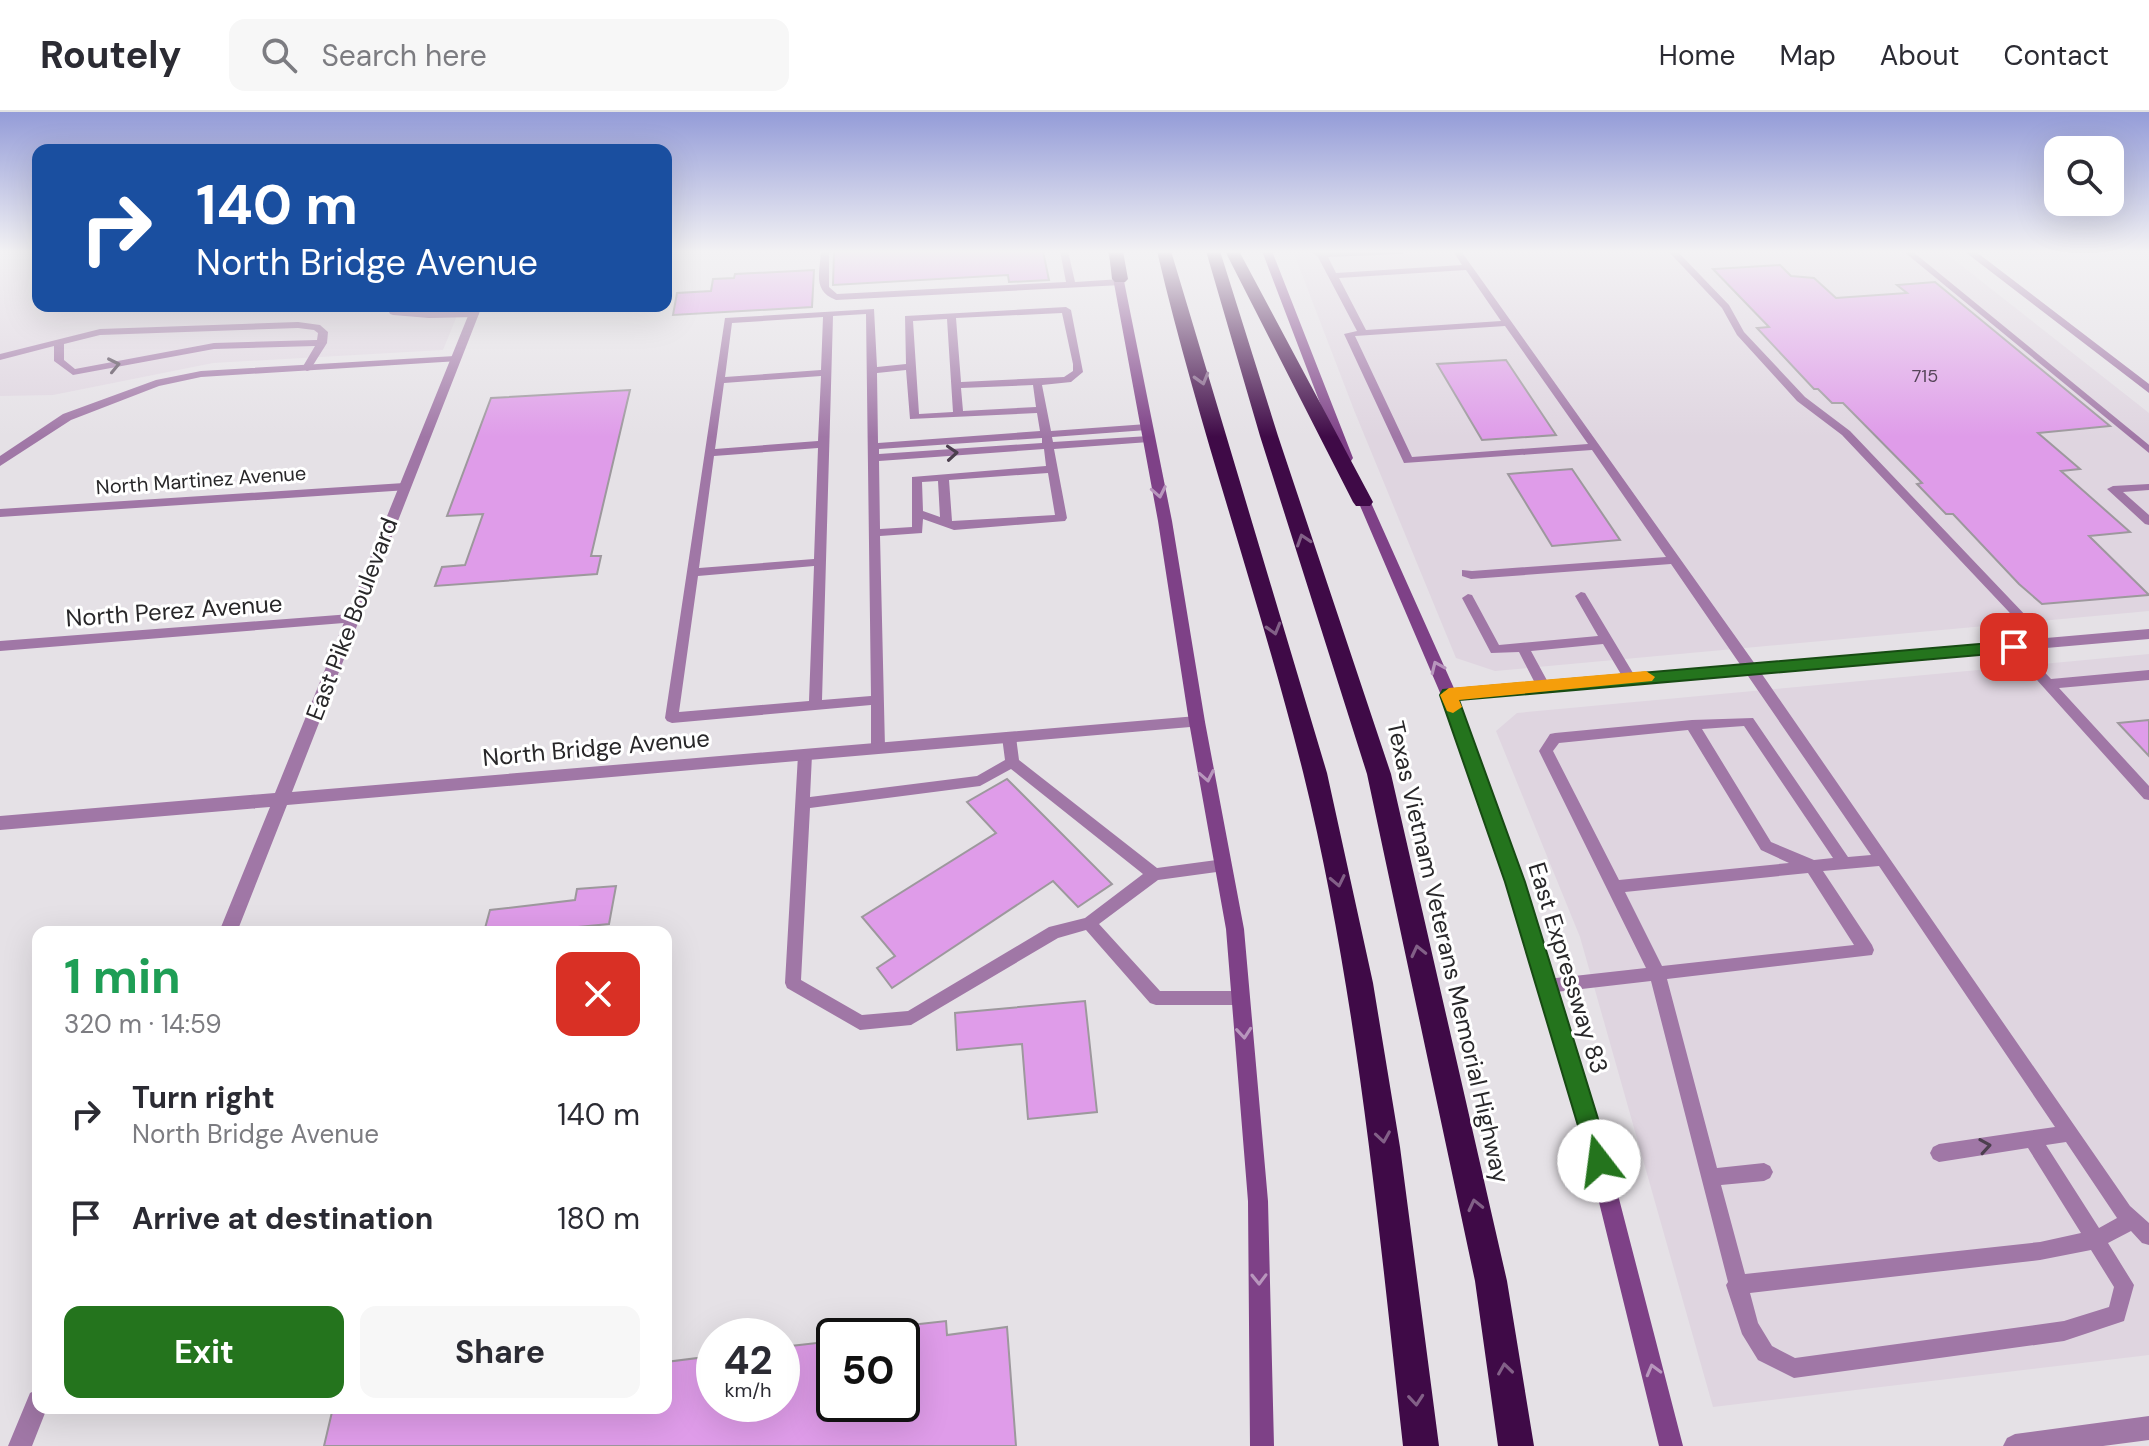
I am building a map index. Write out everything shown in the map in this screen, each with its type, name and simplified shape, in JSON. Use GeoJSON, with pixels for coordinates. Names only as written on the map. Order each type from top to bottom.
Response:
{"type":"FeatureCollection","features":[{"type":"Feature","properties":{"kind":"highway"},"geometry":{"type":"LineString","coordinates":[[1182,313],[1315,773],[1359,983],[1378,1102],[1421,1446]]}},
{"type":"Feature","properties":{"kind":"highway","name":"Texas Vietnam Veterans Memorial Highway"},"geometry":{"type":"LineString","coordinates":[[1232,313],[1379,774],[1491,1281],[1516,1446]]}},
{"type":"Feature","properties":{"kind":"highway"},"geometry":{"type":"LineString","coordinates":[[1264,313],[1363,502]]}},
{"type":"Feature","properties":{"kind":"main road"},"geometry":{"type":"LineString","coordinates":[[1126,313],[1235,929],[1258,1201],[1262,1446]]}},
{"type":"Feature","properties":{"kind":"main road","name":"East Expressway 83"},"geometry":{"type":"LineString","coordinates":[[1291,313],[1363,502],[1449,695],[1515,882],[1592,1133],[1671,1446]]}},
{"type":"Feature","properties":{"kind":"street","name":"East Pike Boulevard"},"geometry":{"type":"LineString","coordinates":[[230,926],[474,313]]}},
{"type":"Feature","properties":{"kind":"street"},"geometry":{"type":"LineString","coordinates":[[2050,313],[2149,390]]}},
{"type":"Feature","properties":{"kind":"street"},"geometry":{"type":"LineString","coordinates":[[0,462],[67,417],[132,390],[201,374],[455,359]]}},
{"type":"Feature","properties":{"kind":"street","name":"North Martinez Avenue"},"geometry":{"type":"LineString","coordinates":[[0,513],[404,487]]}},
{"type":"Feature","properties":{"kind":"street","name":"North Perez Avenue"},"geometry":{"type":"LineString","coordinates":[[0,646],[351,619]]}},
{"type":"Feature","properties":{"kind":"street"},"geometry":{"type":"LineString","coordinates":[[1449,695],[2149,634]]}},
{"type":"Feature","properties":{"kind":"street","name":"North Bridge Avenue"},"geometry":{"type":"LineString","coordinates":[[0,823],[1197,722]]}},
{"type":"Feature","properties":{"kind":"street"},"geometry":{"type":"LineString","coordinates":[[20,1446],[33,1414]]}},
{"type":"Feature","properties":{"kind":"street"},"geometry":{"type":"LineString","coordinates":[[2015,1446],[2149,1428]]}},
{"type":"Feature","properties":{"kind":"lane"},"geometry":{"type":"LineString","coordinates":[[839,313],[728,320],[672,718],[877,700]]}},
{"type":"Feature","properties":{"kind":"lane"},"geometry":{"type":"LineString","coordinates":[[871,313],[878,748]]}},
{"type":"Feature","properties":{"kind":"lane"},"geometry":{"type":"LineString","coordinates":[[1004,313],[908,318],[914,417],[1043,410]]}},
{"type":"Feature","properties":{"kind":"lane"},"geometry":{"type":"LineString","coordinates":[[956,385],[1067,380],[1078,372],[1067,313]]}},
{"type":"Feature","properties":{"kind":"lane"},"geometry":{"type":"LineString","coordinates":[[1352,313],[1362,332]]}},
{"type":"Feature","properties":{"kind":"lane"},"geometry":{"type":"LineString","coordinates":[[1500,313],[1750,667],[2070,1133],[2133,1220],[2149,1236]]}},
{"type":"Feature","properties":{"kind":"lane"},"geometry":{"type":"LineString","coordinates":[[1729,313],[1740,333],[1801,399],[1846,433],[2046,644]]}},
{"type":"Feature","properties":{"kind":"lane"},"geometry":{"type":"LineString","coordinates":[[1983,313],[2149,450]]}},
{"type":"Feature","properties":{"kind":"lane"},"geometry":{"type":"LineString","coordinates":[[815,705],[828,314]]}},
{"type":"Feature","properties":{"kind":"lane"},"geometry":{"type":"LineString","coordinates":[[951,316],[958,415]]}},
{"type":"Feature","properties":{"kind":"lane"},"geometry":{"type":"LineString","coordinates":[[1507,323],[1349,334],[1408,461],[1594,447]]}},
{"type":"Feature","properties":{"kind":"lane"},"geometry":{"type":"LineString","coordinates":[[0,357],[100,332],[298,325],[317,327],[323,332],[322,343],[307,368]]}},
{"type":"Feature","properties":{"kind":"lane"},"geometry":{"type":"LineString","coordinates":[[59,342],[59,361],[73,372],[214,346],[322,343]]}},
{"type":"Feature","properties":{"kind":"lane"},"geometry":{"type":"LineString","coordinates":[[872,370],[911,367]]}},
{"type":"Feature","properties":{"kind":"lane"},"geometry":{"type":"LineString","coordinates":[[720,380],[827,373]]}},
{"type":"Feature","properties":{"kind":"lane"},"geometry":{"type":"LineString","coordinates":[[918,513],[946,524],[1061,518],[1037,382]]}},
{"type":"Feature","properties":{"kind":"lane"},"geometry":{"type":"LineString","coordinates":[[874,452],[1148,433]]}},
{"type":"Feature","properties":{"kind":"lane"},"geometry":{"type":"LineString","coordinates":[[711,453],[824,444]]}},
{"type":"Feature","properties":{"kind":"lane"},"geometry":{"type":"LineString","coordinates":[[875,533],[918,530],[916,479],[1053,469]]}},
{"type":"Feature","properties":{"kind":"lane"},"geometry":{"type":"LineString","coordinates":[[943,477],[946,524]]}},
{"type":"Feature","properties":{"kind":"lane"},"geometry":{"type":"LineString","coordinates":[[2149,487],[2113,489],[2149,521]]}},
{"type":"Feature","properties":{"kind":"lane"},"geometry":{"type":"LineString","coordinates":[[1466,573],[1674,560]]}},
{"type":"Feature","properties":{"kind":"lane"},"geometry":{"type":"LineString","coordinates":[[694,572],[820,562]]}},
{"type":"Feature","properties":{"kind":"lane"},"geometry":{"type":"LineString","coordinates":[[1581,596],[1630,678]]}},
{"type":"Feature","properties":{"kind":"lane"},"geometry":{"type":"LineString","coordinates":[[1468,598],[1495,650],[1607,639]]}},
{"type":"Feature","properties":{"kind":"lane"},"geometry":{"type":"LineString","coordinates":[[2014,647],[2149,795]]}},
{"type":"Feature","properties":{"kind":"lane"},"geometry":{"type":"LineString","coordinates":[[1523,648],[1543,686]]}},
{"type":"Feature","properties":{"kind":"lane"},"geometry":{"type":"LineString","coordinates":[[2048,684],[2149,675]]}},
{"type":"Feature","properties":{"kind":"lane"},"geometry":{"type":"LineString","coordinates":[[1844,863],[1748,721],[1555,738],[1546,751],[1657,973],[1712,1177],[1736,1285],[1749,1327],[1765,1353],[1794,1368],[2064,1331],[2117,1314],[2124,1285],[2032,1139]]}},
{"type":"Feature","properties":{"kind":"lane"},"geometry":{"type":"LineString","coordinates":[[1547,986],[1866,950],[1812,866],[1766,846],[1692,725]]}},
{"type":"Feature","properties":{"kind":"lane"},"geometry":{"type":"LineString","coordinates":[[1009,737],[1012,762],[1154,874]]}},
{"type":"Feature","properties":{"kind":"lane"},"geometry":{"type":"LineString","coordinates":[[805,755],[793,983],[860,1023],[911,1018],[1054,932],[1089,923],[1154,874],[1224,865]]}},
{"type":"Feature","properties":{"kind":"lane"},"geometry":{"type":"LineString","coordinates":[[803,803],[980,781],[1012,762]]}},
{"type":"Feature","properties":{"kind":"lane"},"geometry":{"type":"LineString","coordinates":[[1615,887],[1882,860]]}},
{"type":"Feature","properties":{"kind":"lane"},"geometry":{"type":"LineString","coordinates":[[1089,923],[1156,998],[1241,998]]}},
{"type":"Feature","properties":{"kind":"lane"},"geometry":{"type":"LineString","coordinates":[[1939,1153],[2070,1133]]}},
{"type":"Feature","properties":{"kind":"lane"},"geometry":{"type":"LineString","coordinates":[[1712,1177],[1764,1172]]}},
{"type":"Feature","properties":{"kind":"lane"},"geometry":{"type":"LineString","coordinates":[[1736,1285],[2040,1251],[2097,1239],[2133,1220]]}},
{"type":"Feature","properties":{"kind":"shaded area"},"geometry":{"type":"Polygon","coordinates":[[[0,313],[458,313],[443,350],[213,363],[53,395],[0,396],[0,313]]]}},
{"type":"Feature","properties":{"kind":"shaded area"},"geometry":{"type":"Polygon","coordinates":[[[1317,313],[2022,313],[2149,413],[2149,611],[1495,671],[1456,658],[1317,313]]]}},
{"type":"Feature","properties":{"kind":"shaded area"},"geometry":{"type":"Polygon","coordinates":[[[2149,654],[2149,1355],[1713,1407],[1580,937],[1496,731],[1517,713],[2149,654]]]}},
{"type":"Feature","properties":{"kind":"building"},"geometry":{"type":"Polygon","coordinates":[[[1756,313],[1973,313],[2110,426],[2038,433],[2080,469],[2061,471],[2130,532],[2089,536],[2149,595],[2042,604],[1953,514],[1946,514],[1917,484],[1922,483],[1843,403],[1832,403],[1818,389],[1814,389],[1757,328],[1769,327],[1756,313]]]}},
{"type":"Feature","properties":{"kind":"building"},"geometry":{"type":"Polygon","coordinates":[[[1506,360],[1556,435],[1482,440],[1437,364],[1506,360]]]}},
{"type":"Feature","properties":{"kind":"building"},"geometry":{"type":"Polygon","coordinates":[[[630,390],[591,556],[601,556],[597,574],[435,586],[442,567],[465,565],[483,514],[447,516],[491,398],[630,390]]]}},
{"type":"Feature","properties":{"kind":"building"},"geometry":{"type":"Polygon","coordinates":[[[1572,469],[1620,540],[1552,546],[1508,474],[1572,469]]]}},
{"type":"Feature","properties":{"kind":"building"},"geometry":{"type":"Polygon","coordinates":[[[2149,720],[2149,756],[2118,723],[2149,720]]]}},
{"type":"Feature","properties":{"kind":"building"},"geometry":{"type":"Polygon","coordinates":[[[1007,779],[1112,884],[1078,907],[1053,881],[892,988],[877,968],[895,956],[862,917],[996,833],[967,802],[1007,779]]]}},
{"type":"Feature","properties":{"kind":"building"},"geometry":{"type":"Polygon","coordinates":[[[616,886],[609,924],[486,926],[490,910],[575,900],[577,889],[616,886]]]}},
{"type":"Feature","properties":{"kind":"building"},"geometry":{"type":"Polygon","coordinates":[[[1085,1001],[1097,1112],[1028,1119],[1022,1044],[957,1050],[955,1013],[1085,1001]]]}},
{"type":"Feature","properties":{"kind":"building"},"geometry":{"type":"Polygon","coordinates":[[[946,1321],[947,1335],[1007,1327],[1016,1446],[324,1446],[332,1414],[672,1414],[672,1361],[696,1358],[696,1422],[800,1422],[800,1345],[816,1343],[816,1422],[920,1422],[920,1324],[946,1321]]]}},
{"type":"Feature","properties":{"kind":"slow traffic"},"geometry":{"type":"LineString","coordinates":[[1453,707],[1449,695],[1646,677]]}},
{"type":"Feature","properties":{"kind":"route"},"geometry":{"type":"LineString","coordinates":[[1599,1161],[1515,882],[1449,695],[1750,667],[2014,647]]}}]}
